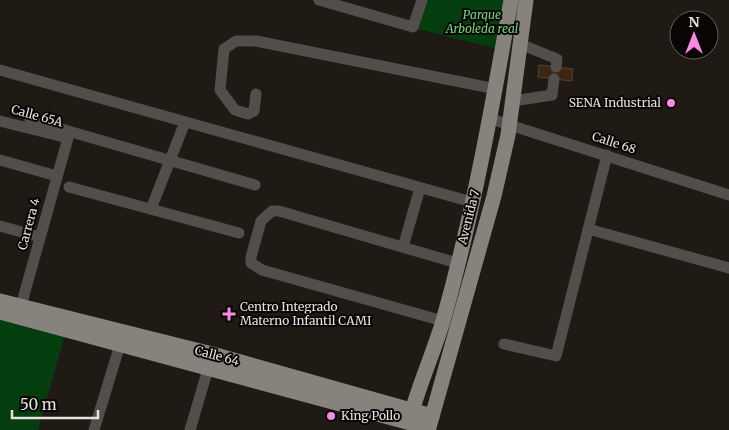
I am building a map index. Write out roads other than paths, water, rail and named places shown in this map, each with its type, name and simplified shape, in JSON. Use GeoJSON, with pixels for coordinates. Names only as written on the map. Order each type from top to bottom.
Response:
{"type":"FeatureCollection","features":[{"type":"Feature","properties":{"kind":"main road","name":"Avenida 7"},"geometry":{"type":"LineString","coordinates":[[410,421],[443,321],[472,202],[491,119],[511,0]]}},
{"type":"Feature","properties":{"kind":"main road","name":"Avenida 7"},"geometry":{"type":"LineString","coordinates":[[429,425],[494,196],[510,125],[526,0]]}},
{"type":"Feature","properties":{"kind":"main road","name":"Calle 64"},"geometry":{"type":"LineString","coordinates":[[0,301],[19,312]]}},
{"type":"Feature","properties":{"kind":"main road","name":"Calle 64"},"geometry":{"type":"LineString","coordinates":[[0,312],[19,312],[122,337],[429,425]]}},
{"type":"Feature","properties":{"kind":"street"},"geometry":{"type":"LineString","coordinates":[[319,0],[413,27],[422,0]]}},
{"type":"Feature","properties":{"kind":"street"},"geometry":{"type":"LineString","coordinates":[[256,94],[254,111],[248,114],[235,110],[220,90],[224,49],[236,41],[256,41],[496,89]]}},
{"type":"Feature","properties":{"kind":"street"},"geometry":{"type":"LineString","coordinates":[[513,101],[552,95],[557,59],[520,44]]}},
{"type":"Feature","properties":{"kind":"street"},"geometry":{"type":"LineString","coordinates":[[0,70],[472,202]]}},
{"type":"Feature","properties":{"kind":"street","name":"Calle 68"},"geometry":{"type":"LineString","coordinates":[[491,119],[729,194]]}},
{"type":"Feature","properties":{"kind":"street"},"geometry":{"type":"LineString","coordinates":[[30,120],[255,185]]}},
{"type":"Feature","properties":{"kind":"street","name":"Calle 65A"},"geometry":{"type":"LineString","coordinates":[[0,121],[68,138]]}},
{"type":"Feature","properties":{"kind":"street"},"geometry":{"type":"LineString","coordinates":[[151,210],[185,122]]}},
{"type":"Feature","properties":{"kind":"street","name":"Carrera 4"},"geometry":{"type":"LineString","coordinates":[[19,312],[68,138]]}},
{"type":"Feature","properties":{"kind":"street"},"geometry":{"type":"LineString","coordinates":[[504,344],[556,356],[607,155]]}},
{"type":"Feature","properties":{"kind":"street"},"geometry":{"type":"LineString","coordinates":[[0,160],[57,176]]}},
{"type":"Feature","properties":{"kind":"street"},"geometry":{"type":"LineString","coordinates":[[69,187],[239,233]]}},
{"type":"Feature","properties":{"kind":"street"},"geometry":{"type":"LineString","coordinates":[[403,247],[420,188]]}},
{"type":"Feature","properties":{"kind":"street"},"geometry":{"type":"LineString","coordinates":[[443,321],[262,270],[251,263],[261,221],[272,211],[457,263]]}},
{"type":"Feature","properties":{"kind":"street"},"geometry":{"type":"LineString","coordinates":[[0,226],[40,237]]}},
{"type":"Feature","properties":{"kind":"street"},"geometry":{"type":"LineString","coordinates":[[588,229],[729,268]]}},
{"type":"Feature","properties":{"kind":"street"},"geometry":{"type":"LineString","coordinates":[[94,430],[122,337]]}},
{"type":"Feature","properties":{"kind":"street"},"geometry":{"type":"LineString","coordinates":[[190,430],[210,361]]}},
{"type":"Feature","properties":{"kind":"place","name":"SENA Industrial"},"geometry":{"type":"Point","coordinates":[671,103]}},
{"type":"Feature","properties":{"kind":"place","name":"Centro Integrado Materno Infantil CAMI"},"geometry":{"type":"Point","coordinates":[229,314]}},
{"type":"Feature","properties":{"kind":"place","name":"King Pollo"},"geometry":{"type":"Point","coordinates":[331,416]}},
{"type":"Feature","properties":{"kind":"park label","name":"Parque Arboleda real"},"geometry":{"type":"Point","coordinates":[482,22]}}]}
